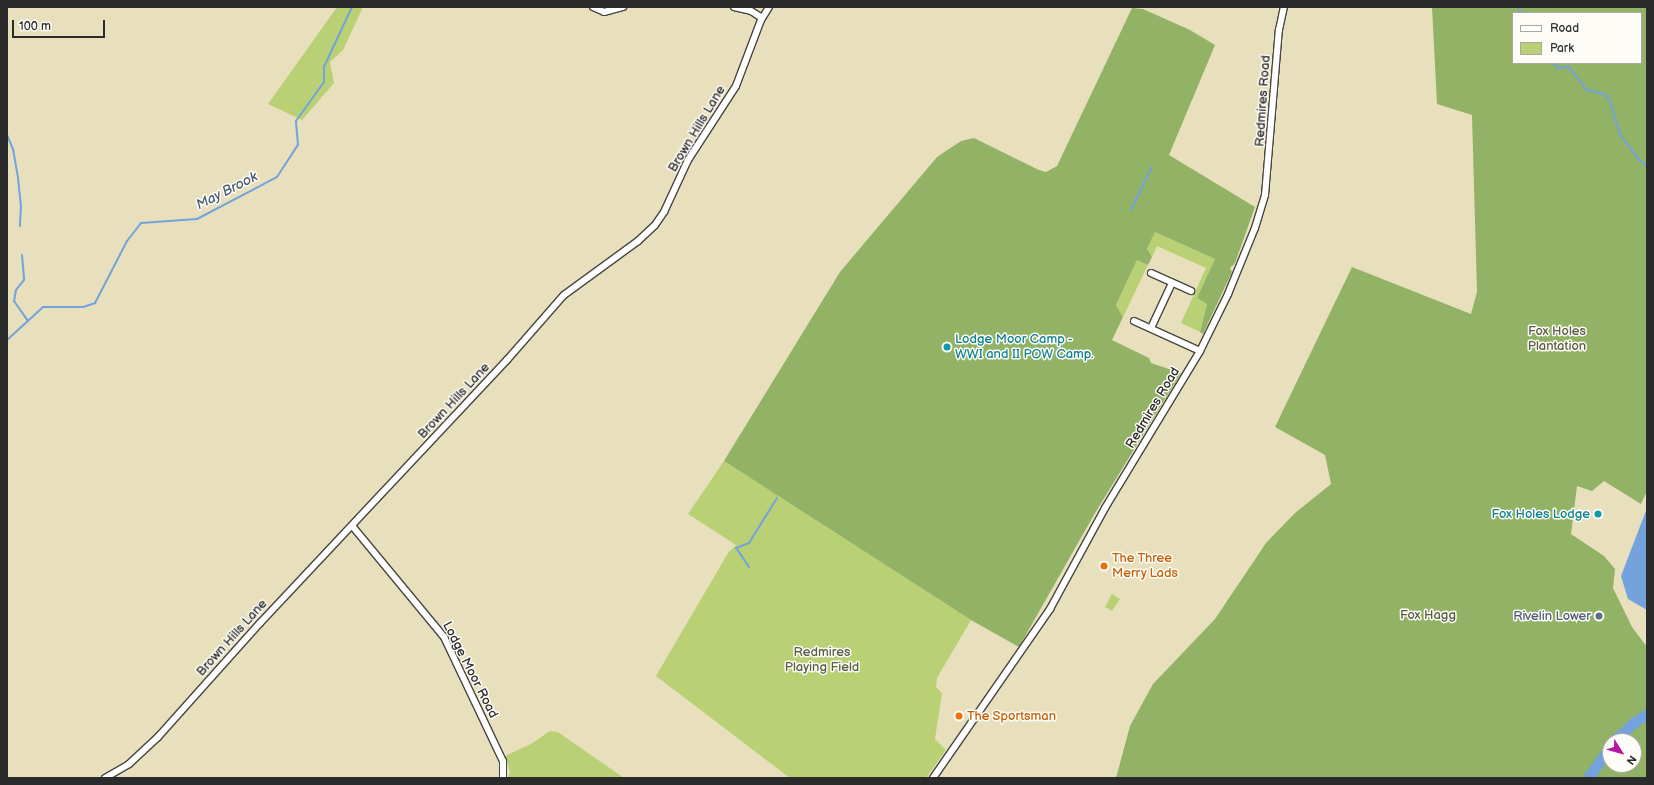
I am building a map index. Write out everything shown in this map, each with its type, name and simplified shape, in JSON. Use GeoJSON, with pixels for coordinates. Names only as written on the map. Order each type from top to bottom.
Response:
{"type":"FeatureCollection","features":[{"type":"Feature","properties":{"kind":"street"},"geometry":{"type":"LineString","coordinates":[[593,7],[604,12],[623,7]]}},
{"type":"Feature","properties":{"kind":"street"},"geometry":{"type":"LineString","coordinates":[[734,7],[754,12],[762,18]]}},
{"type":"Feature","properties":{"kind":"street","name":"Brown Hills Lane"},"geometry":{"type":"LineString","coordinates":[[104,778],[128,764],[158,737],[260,623],[353,526],[564,295],[638,241],[654,226],[664,212],[688,160],[736,86],[762,18],[768,7]]}},
{"type":"Feature","properties":{"kind":"street","name":"Redmires Road"},"geometry":{"type":"LineString","coordinates":[[933,778],[1046,615],[1105,508],[1200,351],[1237,273],[1262,206],[1268,172],[1278,38],[1284,7]]}},
{"type":"Feature","properties":{"kind":"street"},"geometry":{"type":"LineString","coordinates":[[1151,273],[1191,291]]}},
{"type":"Feature","properties":{"kind":"street"},"geometry":{"type":"LineString","coordinates":[[1151,328],[1172,283]]}},
{"type":"Feature","properties":{"kind":"street"},"geometry":{"type":"LineString","coordinates":[[1134,321],[1200,351]]}},
{"type":"Feature","properties":{"kind":"street","name":"Lodge Moor Road"},"geometry":{"type":"LineString","coordinates":[[353,526],[444,637],[501,757],[504,778]]}},
{"type":"Feature","properties":{"kind":"green space"},"geometry":{"type":"Polygon","coordinates":[[[337,7],[363,7],[343,50],[330,62],[334,83],[302,120],[268,104],[337,7]]]}},
{"type":"Feature","properties":{"kind":"green space","name":"Fox Hagg"},"geometry":{"type":"Polygon","coordinates":[[[1432,7],[1647,7],[1647,491],[1641,504],[1604,481],[1592,491],[1577,486],[1571,534],[1604,556],[1615,569],[1613,588],[1632,627],[1647,647],[1647,778],[1116,778],[1130,726],[1153,684],[1215,619],[1266,543],[1295,513],[1331,484],[1325,455],[1275,427],[1352,267],[1471,314],[1477,292],[1472,115],[1437,104],[1432,7]]]}},
{"type":"Feature","properties":{"kind":"green space"},"geometry":{"type":"Polygon","coordinates":[[[1132,8],[1143,9],[1190,30],[1215,45],[1169,155],[1255,207],[1235,263],[1230,268],[1232,272],[1203,334],[1200,332],[1207,304],[1197,298],[1215,259],[1155,232],[1147,249],[1152,257],[1148,265],[1137,260],[1116,305],[1123,317],[1112,340],[1149,358],[1151,363],[1181,373],[1095,513],[1019,647],[971,620],[724,461],[840,272],[937,157],[961,141],[974,138],[1039,170],[1046,172],[1057,166],[1132,8]]]}},
{"type":"Feature","properties":{"kind":"green space"},"geometry":{"type":"Polygon","coordinates":[[[1155,232],[1215,259],[1197,298],[1207,304],[1200,332],[1181,323],[1206,268],[1157,246],[1152,257],[1147,249],[1155,232]]]}},
{"type":"Feature","properties":{"kind":"green space"},"geometry":{"type":"Polygon","coordinates":[[[1137,260],[1148,265],[1123,317],[1116,305],[1137,260]]]}},
{"type":"Feature","properties":{"kind":"green space","name":"Redmires Playing Field"},"geometry":{"type":"Polygon","coordinates":[[[724,461],[971,620],[937,678],[936,687],[942,693],[935,739],[946,750],[926,778],[790,778],[656,676],[728,553],[736,545],[688,514],[724,461]]]}},
{"type":"Feature","properties":{"kind":"green space"},"geometry":{"type":"Polygon","coordinates":[[[1112,594],[1120,599],[1112,611],[1105,607],[1112,594]]]}},
{"type":"Feature","properties":{"kind":"green space"},"geometry":{"type":"Polygon","coordinates":[[[550,731],[558,732],[624,778],[508,778],[510,772],[505,756],[531,744],[550,731]]]}},
{"type":"Feature","properties":{"kind":"water"},"geometry":{"type":"Polygon","coordinates":[[[1647,508],[1647,610],[1628,599],[1621,576],[1647,508]]]}},
{"type":"Feature","properties":{"kind":"waterway","name":"May Brook"},"geometry":{"type":"LineString","coordinates":[[7,340],[43,307],[83,307],[95,303],[127,241],[141,223],[197,219],[277,177],[298,145],[296,121],[324,82],[324,67],[352,7]]}},
{"type":"Feature","properties":{"kind":"waterway"},"geometry":{"type":"LineString","coordinates":[[1518,7],[1521,12]]}},
{"type":"Feature","properties":{"kind":"waterway"},"geometry":{"type":"LineString","coordinates":[[1555,64],[1557,68],[1569,67],[1587,90],[1604,94],[1610,101],[1619,133],[1639,160],[1647,166]]}},
{"type":"Feature","properties":{"kind":"waterway"},"geometry":{"type":"LineString","coordinates":[[7,135],[13,149],[18,178],[21,205],[20,226]]}},
{"type":"Feature","properties":{"kind":"waterway"},"geometry":{"type":"LineString","coordinates":[[1131,210],[1151,168]]}},
{"type":"Feature","properties":{"kind":"waterway"},"geometry":{"type":"LineString","coordinates":[[22,255],[24,280],[16,290],[14,301],[28,321]]}},
{"type":"Feature","properties":{"kind":"waterway"},"geometry":{"type":"LineString","coordinates":[[749,567],[736,548],[749,543],[777,498]]}},
{"type":"Feature","properties":{"kind":"waterway"},"geometry":{"type":"LineString","coordinates":[[1622,733],[1633,723],[1647,714]]}},
{"type":"Feature","properties":{"kind":"waterway"},"geometry":{"type":"LineString","coordinates":[[1588,778],[1602,758]]}},
{"type":"Feature","properties":{"kind":"place","name":"Lodge Moor Camp - WWI and II POW Camp."},"geometry":{"type":"Point","coordinates":[947,347]}},
{"type":"Feature","properties":{"kind":"place","name":"Fox Holes Lodge"},"geometry":{"type":"Point","coordinates":[1598,514]}},
{"type":"Feature","properties":{"kind":"place","name":"The Three Merry Lads"},"geometry":{"type":"Point","coordinates":[1104,566]}},
{"type":"Feature","properties":{"kind":"place","name":"Rivelin Lower"},"geometry":{"type":"Point","coordinates":[1599,616]}},
{"type":"Feature","properties":{"kind":"place","name":"The Sportsman"},"geometry":{"type":"Point","coordinates":[959,716]}},
{"type":"Feature","properties":{"kind":"park label","name":"Fox Holes Plantation"},"geometry":{"type":"Point","coordinates":[1557,340]}}]}
